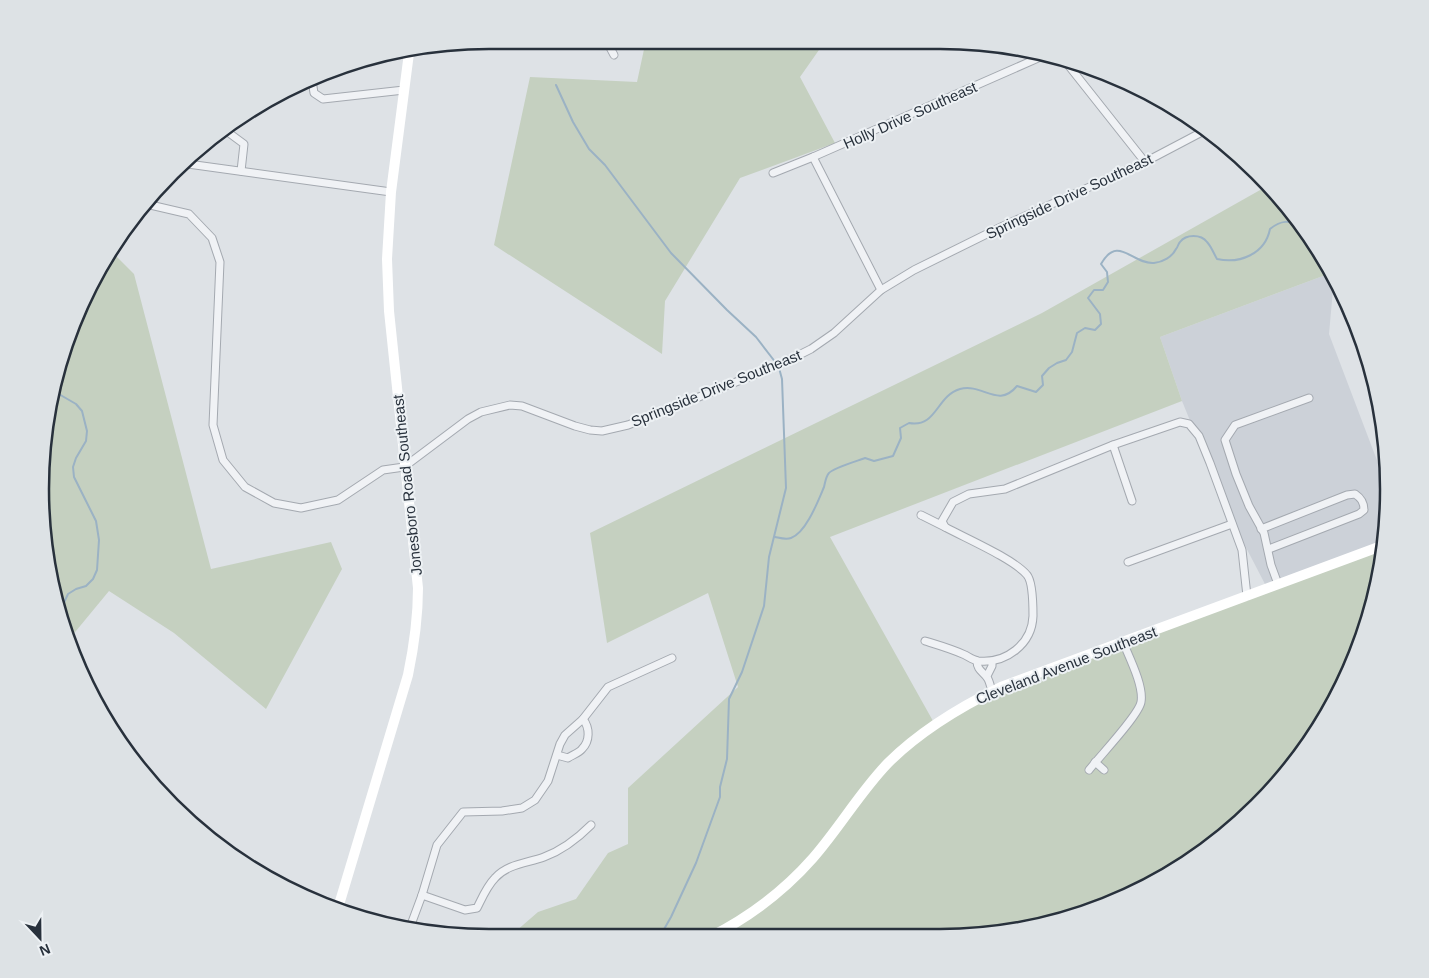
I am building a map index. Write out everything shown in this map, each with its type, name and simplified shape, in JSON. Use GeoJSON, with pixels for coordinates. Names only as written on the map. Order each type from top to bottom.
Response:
{"type":"FeatureCollection","features":[{"type":"Feature","properties":{"kind":"main road","name":"Jonesboro Road Southeast"},"geometry":{"type":"LineString","coordinates":[[339,903],[408,675],[415,643],[418,616],[418,588],[404,467],[388,297],[387,260],[391,192],[409,56]]}},
{"type":"Feature","properties":{"kind":"main road","name":"Cleveland Avenue Southeast"},"geometry":{"type":"LineString","coordinates":[[723,929],[750,913],[796,875],[813,857],[860,794],[906,746],[923,732],[965,705],[992,692],[1376,548]]}},
{"type":"Feature","properties":{"kind":"street"},"geometry":{"type":"LineString","coordinates":[[611,49],[614,55]]}},
{"type":"Feature","properties":{"kind":"street","name":"Holly Drive Southeast"},"geometry":{"type":"LineString","coordinates":[[773,173],[1035,59]]}},
{"type":"Feature","properties":{"kind":"street"},"geometry":{"type":"LineString","coordinates":[[1071,69],[1145,162]]}},
{"type":"Feature","properties":{"kind":"street"},"geometry":{"type":"LineString","coordinates":[[313,86],[314,93],[323,99],[404,90]]}},
{"type":"Feature","properties":{"kind":"street","name":"Springside Drive Southeast"},"geometry":{"type":"LineString","coordinates":[[404,467],[480,412],[510,405],[522,406],[590,430],[602,431],[628,425],[778,365],[811,349],[834,333],[880,290],[914,270],[956,248],[1145,162],[1199,133]]}},
{"type":"Feature","properties":{"kind":"street"},"geometry":{"type":"LineString","coordinates":[[230,134],[244,144],[241,171]]}},
{"type":"Feature","properties":{"kind":"street"},"geometry":{"type":"LineString","coordinates":[[813,157],[880,290]]}},
{"type":"Feature","properties":{"kind":"street"},"geometry":{"type":"LineString","coordinates":[[192,165],[391,192]]}},
{"type":"Feature","properties":{"kind":"street"},"geometry":{"type":"LineString","coordinates":[[153,206],[190,214],[212,238],[220,262],[213,424],[222,460],[245,487],[274,503],[301,508],[338,500],[382,470],[404,467]]}},
{"type":"Feature","properties":{"kind":"street"},"geometry":{"type":"LineString","coordinates":[[1278,584],[1271,566],[1262,529],[1249,506],[1224,440],[1235,425],[1309,398]]}},
{"type":"Feature","properties":{"kind":"street"},"geometry":{"type":"LineString","coordinates":[[945,527],[942,521],[953,502],[969,494],[1005,489],[1113,446],[1180,422],[1189,424],[1199,436],[1242,550],[1247,596]]}},
{"type":"Feature","properties":{"kind":"street"},"geometry":{"type":"LineString","coordinates":[[1113,446],[1132,501]]}},
{"type":"Feature","properties":{"kind":"street"},"geometry":{"type":"LineString","coordinates":[[1262,529],[1347,495],[1354,494],[1364,504],[1364,510],[1359,514],[1268,549]]}},
{"type":"Feature","properties":{"kind":"street"},"geometry":{"type":"LineString","coordinates":[[921,514],[1016,565],[1029,577],[1033,609],[1033,621],[1024,642],[1014,653],[992,660],[977,661],[925,641]]}},
{"type":"Feature","properties":{"kind":"street"},"geometry":{"type":"LineString","coordinates":[[1128,562],[1232,524]]}},
{"type":"Feature","properties":{"kind":"street"},"geometry":{"type":"LineString","coordinates":[[1089,770],[1135,715],[1141,702],[1140,687],[1123,642]]}},
{"type":"Feature","properties":{"kind":"street"},"geometry":{"type":"LineString","coordinates":[[412,922],[437,845],[458,817],[463,812],[502,811],[522,808],[535,800],[548,781],[560,744],[565,735],[583,719],[608,688],[672,658]]}},
{"type":"Feature","properties":{"kind":"street"},"geometry":{"type":"LineString","coordinates":[[992,660],[992,666],[987,676],[992,692]]}},
{"type":"Feature","properties":{"kind":"street"},"geometry":{"type":"LineString","coordinates":[[977,661],[977,666],[981,673],[987,676]]}},
{"type":"Feature","properties":{"kind":"street"},"geometry":{"type":"LineString","coordinates":[[557,755],[568,758],[582,749],[588,735],[588,725],[583,719]]}},
{"type":"Feature","properties":{"kind":"street"},"geometry":{"type":"LineString","coordinates":[[1095,762],[1104,770]]}},
{"type":"Feature","properties":{"kind":"street"},"geometry":{"type":"LineString","coordinates":[[422,895],[465,910],[477,908],[496,877],[522,863],[543,858],[562,849],[579,837],[591,825]]}},
{"type":"Feature","properties":{"kind":"shaded area"},"geometry":{"type":"Polygon","coordinates":[[[1325,275],[1333,290],[1329,334],[1379,466],[1379,518],[1376,549],[1266,586],[1226,509],[1182,401],[1160,337],[1325,275]]]}},
{"type":"Feature","properties":{"kind":"green space"},"geometry":{"type":"Polygon","coordinates":[[[644,49],[820,49],[800,77],[835,143],[740,178],[665,301],[662,354],[494,245],[530,77],[637,82],[644,49]]]}},
{"type":"Feature","properties":{"kind":"green space"},"geometry":{"type":"Polygon","coordinates":[[[1262,189],[1306,244],[1325,275],[1160,337],[1182,401],[830,537],[933,721],[979,694],[1375,550],[1372,575],[1357,631],[1335,684],[1306,734],[1271,779],[1230,820],[1185,855],[1160,870],[1135,884],[1082,906],[1026,921],[969,928],[940,929],[518,929],[538,912],[576,899],[608,853],[628,844],[628,788],[738,687],[708,593],[607,643],[590,533],[1042,313],[1262,189]]]}},
{"type":"Feature","properties":{"kind":"green space"},"geometry":{"type":"Polygon","coordinates":[[[116,256],[134,274],[211,569],[331,542],[342,569],[266,709],[174,633],[109,591],[73,634],[57,575],[50,518],[49,489],[50,460],[57,403],[72,347],[94,294],[116,256]]]}},
{"type":"Feature","properties":{"kind":"waterway"},"geometry":{"type":"LineString","coordinates":[[556,85],[573,122],[589,149],[605,165],[671,253],[756,337],[776,363]]}},
{"type":"Feature","properties":{"kind":"waterway"},"geometry":{"type":"LineString","coordinates":[[775,537],[789,539],[802,530],[815,508],[827,476],[831,471],[865,458],[874,461],[893,456],[901,438],[900,428],[909,423],[925,421],[952,393],[968,388],[990,394],[1003,395],[1017,386],[1036,392],[1043,385],[1042,376],[1049,368],[1066,360],[1072,352],[1077,333],[1085,328],[1095,330],[1101,324],[1100,314],[1088,298],[1094,290],[1103,290],[1108,282],[1107,272],[1101,264],[1107,255],[1113,251],[1120,251],[1139,260],[1154,263],[1167,259],[1186,237],[1197,236],[1204,239],[1217,259],[1234,260],[1257,251],[1263,245],[1270,229],[1278,224],[1290,222]]}},
{"type":"Feature","properties":{"kind":"waterway"},"geometry":{"type":"LineString","coordinates":[[664,929],[696,863],[720,797],[720,787],[727,759],[729,699],[742,672],[764,606],[769,557],[786,488],[782,379],[779,368]]}},
{"type":"Feature","properties":{"kind":"waterway"},"geometry":{"type":"LineString","coordinates":[[59,394],[76,404],[82,411],[87,431],[86,441],[76,458],[73,467],[74,477],[96,521],[99,540],[97,570],[93,579],[86,586],[68,594],[64,603]]}}]}
